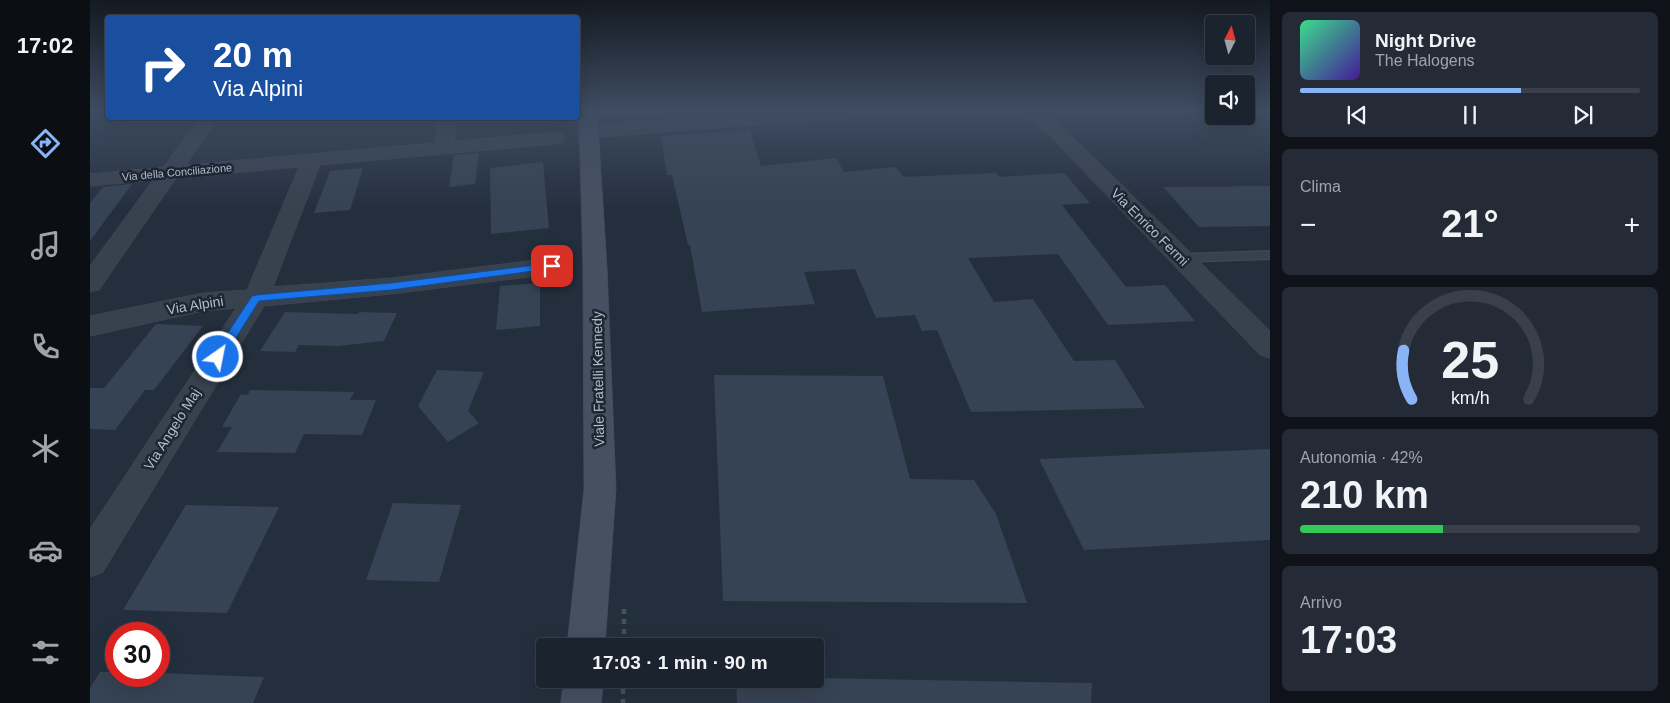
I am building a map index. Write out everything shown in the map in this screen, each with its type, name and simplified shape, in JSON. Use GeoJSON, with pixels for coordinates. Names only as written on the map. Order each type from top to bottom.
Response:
{"type":"FeatureCollection","features":[{"type":"Feature","properties":{"kind":"street"},"geometry":{"type":"LineString","coordinates":[[90,284],[191,143]]}},
{"type":"Feature","properties":{"kind":"street"},"geometry":{"type":"LineString","coordinates":[[444,149],[445,143]]}},
{"type":"Feature","properties":{"kind":"street","name":"Via della Conciliazione"},"geometry":{"type":"LineString","coordinates":[[90,180],[506,143]]}},
{"type":"Feature","properties":{"kind":"street","name":"Viale Fratelli Kennedy"},"geometry":{"type":"LineString","coordinates":[[587,638],[600,489],[590,143]]}},
{"type":"Feature","properties":{"kind":"street","name":"Via Enrico Fermi"},"geometry":{"type":"LineString","coordinates":[[1068,143],[1270,348]]}},
{"type":"Feature","properties":{"kind":"street","name":"Via Angelo Maj"},"geometry":{"type":"LineString","coordinates":[[90,560],[256,298],[312,160]]}},
{"type":"Feature","properties":{"kind":"street","name":"Via Alpini"},"geometry":{"type":"LineString","coordinates":[[90,326],[203,302],[391,286],[552,266]]}},
{"type":"Feature","properties":{"kind":"street"},"geometry":{"type":"LineString","coordinates":[[582,703],[583,688]]}},
{"type":"Feature","properties":{"kind":"lane"},"geometry":{"type":"LineString","coordinates":[[1181,258],[1270,255]]}},
{"type":"Feature","properties":{"kind":"path"},"geometry":{"type":"LineString","coordinates":[[622,703],[623,688]]}},
{"type":"Feature","properties":{"kind":"building"},"geometry":{"type":"Polygon","coordinates":[[[662,143],[754,143],[761,166],[836,158],[844,172],[896,167],[903,177],[997,173],[999,177],[1064,173],[1090,203],[1062,205],[1126,287],[1165,285],[1195,321],[1108,325],[1058,254],[968,258],[994,302],[1033,299],[1074,361],[1115,360],[1145,408],[971,412],[937,330],[922,331],[915,315],[876,318],[855,269],[804,272],[815,304],[702,312],[690,245],[688,245],[672,175],[667,175],[662,143]]]}},
{"type":"Feature","properties":{"kind":"building"},"geometry":{"type":"Polygon","coordinates":[[[479,153],[475,184],[449,187],[454,155],[479,153]]]}},
{"type":"Feature","properties":{"kind":"building"},"geometry":{"type":"Polygon","coordinates":[[[543,162],[549,228],[491,234],[490,168],[543,162]]]}},
{"type":"Feature","properties":{"kind":"building"},"geometry":{"type":"Polygon","coordinates":[[[363,168],[350,210],[314,213],[330,171],[363,168]]]}},
{"type":"Feature","properties":{"kind":"building"},"geometry":{"type":"Polygon","coordinates":[[[132,184],[90,241],[90,203],[103,187],[132,184]]]}},
{"type":"Feature","properties":{"kind":"building"},"geometry":{"type":"Polygon","coordinates":[[[1270,186],[1270,226],[1199,227],[1163,187],[1270,186]]]}},
{"type":"Feature","properties":{"kind":"building"},"geometry":{"type":"Polygon","coordinates":[[[540,283],[540,326],[496,330],[500,286],[540,283]]]}},
{"type":"Feature","properties":{"kind":"building"},"geometry":{"type":"Polygon","coordinates":[[[285,312],[397,313],[384,341],[338,346],[299,345],[295,352],[260,351],[285,312]]]}},
{"type":"Feature","properties":{"kind":"building"},"geometry":{"type":"Polygon","coordinates":[[[156,324],[203,326],[154,390],[145,390],[115,430],[90,429],[90,388],[104,388],[156,324]]]}},
{"type":"Feature","properties":{"kind":"building"},"geometry":{"type":"Polygon","coordinates":[[[437,370],[484,372],[468,411],[479,423],[448,442],[418,406],[437,370]]]}},
{"type":"Feature","properties":{"kind":"building"},"geometry":{"type":"Polygon","coordinates":[[[714,375],[883,376],[910,479],[974,480],[996,514],[1027,603],[723,601],[714,375]]]}},
{"type":"Feature","properties":{"kind":"building"},"geometry":{"type":"Polygon","coordinates":[[[250,390],[354,392],[350,400],[376,400],[362,435],[304,434],[295,453],[217,452],[232,427],[222,427],[241,394],[248,395],[250,390]]]}},
{"type":"Feature","properties":{"kind":"building"},"geometry":{"type":"Polygon","coordinates":[[[1270,449],[1270,540],[1084,550],[1039,459],[1270,449]]]}},
{"type":"Feature","properties":{"kind":"building"},"geometry":{"type":"Polygon","coordinates":[[[393,503],[461,505],[439,582],[366,580],[393,503]]]}},
{"type":"Feature","properties":{"kind":"building"},"geometry":{"type":"Polygon","coordinates":[[[186,505],[279,507],[227,613],[123,610],[186,505]]]}},
{"type":"Feature","properties":{"kind":"building"},"geometry":{"type":"Polygon","coordinates":[[[100,672],[105,672],[105,687],[170,687],[170,673],[264,677],[253,703],[90,703],[90,688],[100,672]]]}},
{"type":"Feature","properties":{"kind":"building"},"geometry":{"type":"Polygon","coordinates":[[[824,678],[1092,683],[1091,703],[737,703],[736,688],[824,688],[824,678]]]}},
{"type":"Feature","properties":{"kind":"route"},"geometry":{"type":"LineString","coordinates":[[218,357],[256,298],[391,286],[552,266]]}}]}
